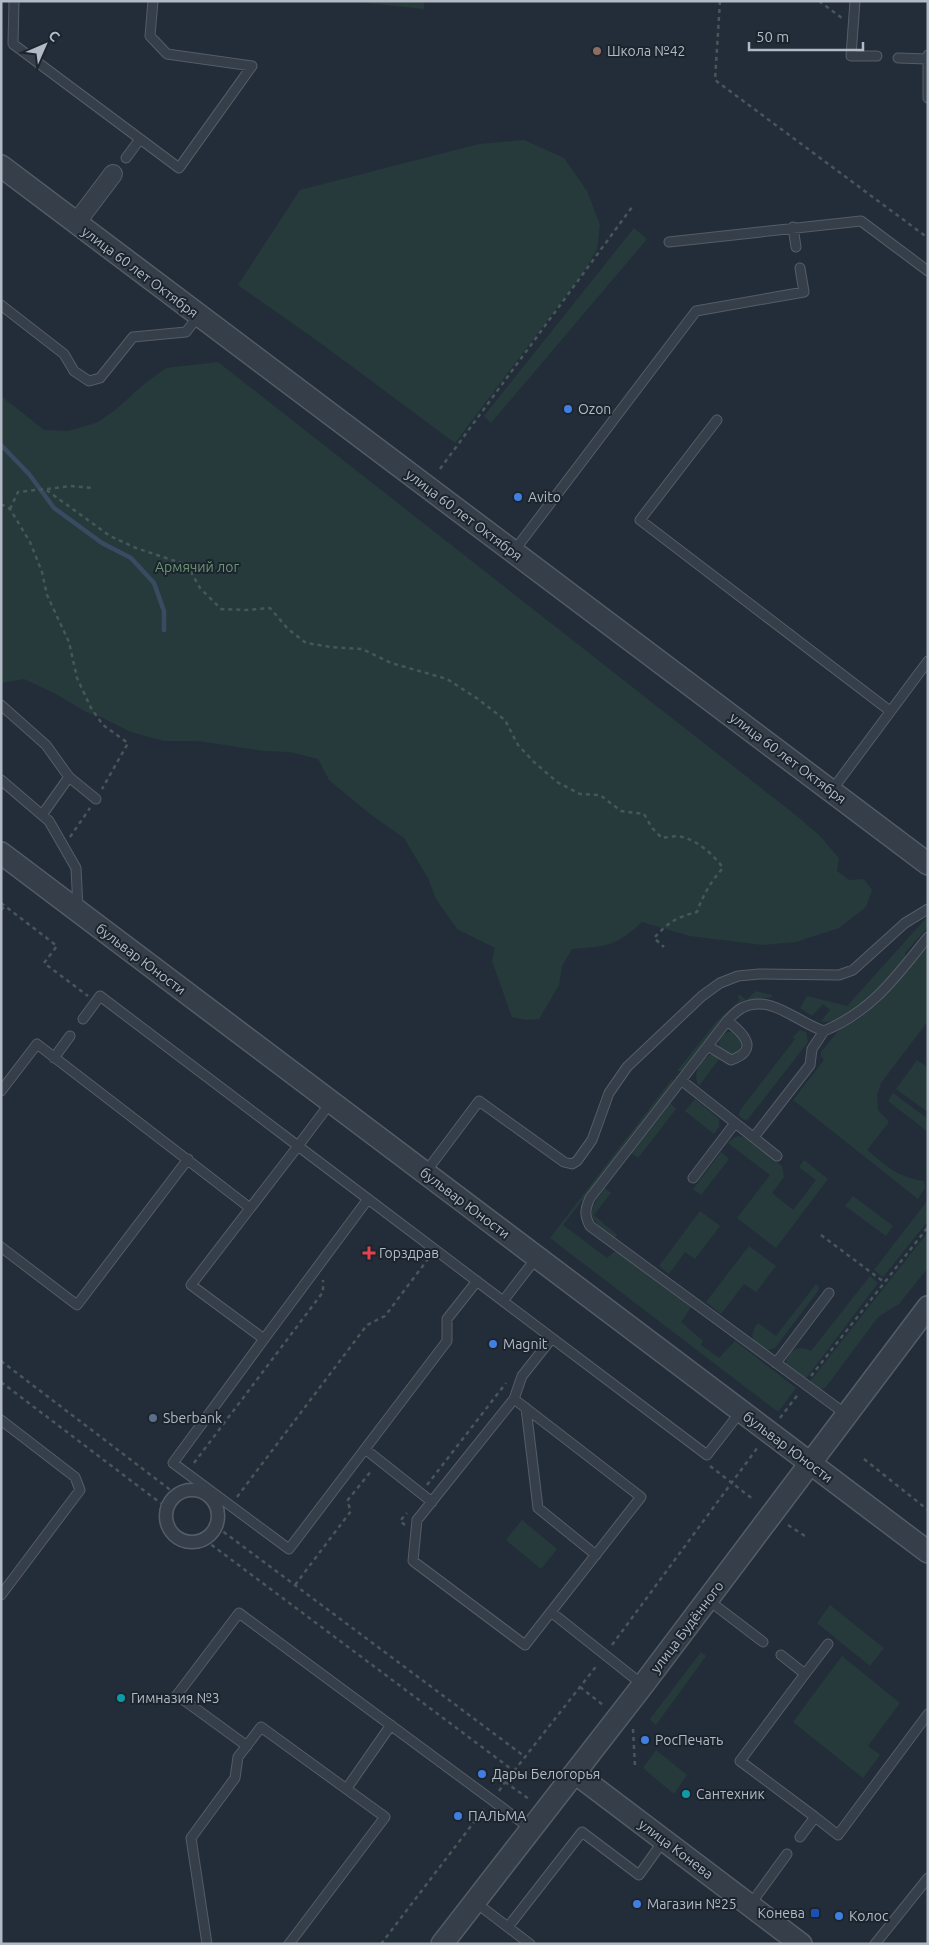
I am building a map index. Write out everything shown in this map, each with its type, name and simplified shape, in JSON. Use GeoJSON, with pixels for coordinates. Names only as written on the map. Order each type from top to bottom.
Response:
{"type":"FeatureCollection","features":[{"type":"Feature","properties":{"kind":"street","name":"улица 60 лет Октября"},"geometry":{"type":"LineString","coordinates":[[1,166],[928,864]]}},
{"type":"Feature","properties":{"kind":"street"},"geometry":{"type":"LineString","coordinates":[[76,223],[113,174]]}},
{"type":"Feature","properties":{"kind":"street","name":"бульвар Юности"},"geometry":{"type":"LineString","coordinates":[[1,853],[928,1552]]}},
{"type":"Feature","properties":{"kind":"street","name":"улица Будённого"},"geometry":{"type":"LineString","coordinates":[[442,1944],[643,1685],[928,1307]]}},
{"type":"Feature","properties":{"kind":"street"},"geometry":{"type":"LineString","coordinates":[[193,1490],[209,1496],[215,1502],[219,1518],[217,1527],[205,1540],[197,1543],[188,1542],[172,1534],[166,1517],[167,1508],[177,1495],[193,1490]]}},
{"type":"Feature","properties":{"kind":"street","name":"улица Конева"},"geometry":{"type":"LineString","coordinates":[[575,1773],[801,1944]]}},
{"type":"Feature","properties":{"kind":"lane"},"geometry":{"type":"LineString","coordinates":[[14,1],[13,44],[179,168],[252,66],[167,54],[150,36],[153,1]]}},
{"type":"Feature","properties":{"kind":"lane"},"geometry":{"type":"LineString","coordinates":[[855,1],[851,56],[877,56]]}},
{"type":"Feature","properties":{"kind":"lane"},"geometry":{"type":"LineString","coordinates":[[928,55],[928,98]]}},
{"type":"Feature","properties":{"kind":"lane"},"geometry":{"type":"LineString","coordinates":[[898,58],[928,60]]}},
{"type":"Feature","properties":{"kind":"lane"},"geometry":{"type":"LineString","coordinates":[[126,158],[140,139]]}},
{"type":"Feature","properties":{"kind":"lane"},"geometry":{"type":"LineString","coordinates":[[669,242],[861,220],[928,271]]}},
{"type":"Feature","properties":{"kind":"lane"},"geometry":{"type":"LineString","coordinates":[[793,227],[796,247]]}},
{"type":"Feature","properties":{"kind":"lane"},"geometry":{"type":"LineString","coordinates":[[514,552],[696,310],[804,292],[800,268]]}},
{"type":"Feature","properties":{"kind":"lane"},"geometry":{"type":"LineString","coordinates":[[1,305],[64,354],[74,371],[90,381],[100,378],[132,338],[186,332],[199,315]]}},
{"type":"Feature","properties":{"kind":"lane"},"geometry":{"type":"LineString","coordinates":[[717,420],[640,520],[890,711]]}},
{"type":"Feature","properties":{"kind":"lane"},"geometry":{"type":"LineString","coordinates":[[832,790],[928,660]]}},
{"type":"Feature","properties":{"kind":"lane"},"geometry":{"type":"LineString","coordinates":[[1,705],[46,746],[69,777],[96,798]]}},
{"type":"Feature","properties":{"kind":"lane"},"geometry":{"type":"LineString","coordinates":[[42,815],[69,777]]}},
{"type":"Feature","properties":{"kind":"lane"},"geometry":{"type":"LineString","coordinates":[[1,780],[49,821],[76,868],[79,911]]}},
{"type":"Feature","properties":{"kind":"lane"},"geometry":{"type":"LineString","coordinates":[[425,1173],[479,1101],[564,1162],[572,1164],[577,1161],[592,1140],[609,1093],[627,1067],[702,996],[720,983],[738,976],[759,974],[839,975],[853,970],[905,923],[928,910]]}},
{"type":"Feature","properties":{"kind":"lane"},"geometry":{"type":"LineString","coordinates":[[754,1137],[810,1065],[812,1049],[824,1031],[848,1020],[871,1004],[928,937]]}},
{"type":"Feature","properties":{"kind":"lane"},"geometry":{"type":"LineString","coordinates":[[83,1019],[100,996],[707,1455],[741,1411]]}},
{"type":"Feature","properties":{"kind":"lane"},"geometry":{"type":"LineString","coordinates":[[824,1031],[778,1008],[761,1004],[741,1008],[727,1021],[590,1198],[586,1207],[585,1217],[590,1226],[612,1243],[847,1415]]}},
{"type":"Feature","properties":{"kind":"lane"},"geometry":{"type":"LineString","coordinates":[[708,1046],[731,1060],[740,1057],[746,1048],[746,1039],[741,1031],[727,1021]]}},
{"type":"Feature","properties":{"kind":"lane"},"geometry":{"type":"LineString","coordinates":[[54,1058],[70,1036]]}},
{"type":"Feature","properties":{"kind":"lane"},"geometry":{"type":"LineString","coordinates":[[1,1091],[37,1044],[250,1208]]}},
{"type":"Feature","properties":{"kind":"lane"},"geometry":{"type":"LineString","coordinates":[[681,1080],[777,1156]]}},
{"type":"Feature","properties":{"kind":"lane"},"geometry":{"type":"LineString","coordinates":[[264,1339],[191,1285],[331,1102]]}},
{"type":"Feature","properties":{"kind":"lane"},"geometry":{"type":"LineString","coordinates":[[693,1178],[735,1123]]}},
{"type":"Feature","properties":{"kind":"lane"},"geometry":{"type":"LineString","coordinates":[[1,1247],[77,1305],[188,1160]]}},
{"type":"Feature","properties":{"kind":"lane"},"geometry":{"type":"LineString","coordinates":[[368,1199],[173,1463],[289,1549],[447,1341],[447,1319],[477,1280]]}},
{"type":"Feature","properties":{"kind":"lane"},"geometry":{"type":"LineString","coordinates":[[503,1301],[537,1257]]}},
{"type":"Feature","properties":{"kind":"lane"},"geometry":{"type":"LineString","coordinates":[[776,1363],[829,1293]]}},
{"type":"Feature","properties":{"kind":"lane"},"geometry":{"type":"LineString","coordinates":[[514,1399],[641,1497],[525,1645],[413,1561],[417,1520],[514,1399],[522,1376],[552,1338]]}},
{"type":"Feature","properties":{"kind":"lane"},"geometry":{"type":"LineString","coordinates":[[526,1408],[538,1508],[596,1555]]}},
{"type":"Feature","properties":{"kind":"lane"},"geometry":{"type":"LineString","coordinates":[[1,1420],[75,1477],[80,1490],[1,1596]]}},
{"type":"Feature","properties":{"kind":"lane"},"geometry":{"type":"LineString","coordinates":[[365,1449],[432,1502]]}},
{"type":"Feature","properties":{"kind":"lane"},"geometry":{"type":"LineString","coordinates":[[707,1600],[763,1642]]}},
{"type":"Feature","properties":{"kind":"lane"},"geometry":{"type":"LineString","coordinates":[[247,1746],[177,1695],[238,1612],[532,1829]]}},
{"type":"Feature","properties":{"kind":"lane"},"geometry":{"type":"LineString","coordinates":[[551,1612],[643,1685]]}},
{"type":"Feature","properties":{"kind":"lane"},"geometry":{"type":"LineString","coordinates":[[828,1644],[740,1762],[838,1835],[928,1714]]}},
{"type":"Feature","properties":{"kind":"lane"},"geometry":{"type":"LineString","coordinates":[[781,1655],[805,1674]]}},
{"type":"Feature","properties":{"kind":"lane"},"geometry":{"type":"LineString","coordinates":[[347,1788],[391,1725]]}},
{"type":"Feature","properties":{"kind":"lane"},"geometry":{"type":"LineString","coordinates":[[207,1944],[191,1838],[235,1778],[238,1757],[261,1726],[385,1817],[290,1944]]}},
{"type":"Feature","properties":{"kind":"lane"},"geometry":{"type":"LineString","coordinates":[[800,1837],[815,1817]]}},
{"type":"Feature","properties":{"kind":"lane"},"geometry":{"type":"LineString","coordinates":[[508,1927],[582,1832],[639,1875],[664,1840]]}},
{"type":"Feature","properties":{"kind":"lane"},"geometry":{"type":"LineString","coordinates":[[750,1905],[787,1854]]}},
{"type":"Feature","properties":{"kind":"lane"},"geometry":{"type":"LineString","coordinates":[[875,1944],[928,1878]]}},
{"type":"Feature","properties":{"kind":"lane"},"geometry":{"type":"LineString","coordinates":[[475,1902],[530,1944]]}},
{"type":"Feature","properties":{"kind":"path"},"geometry":{"type":"LineString","coordinates":[[720,1],[715,80],[928,238]]}},
{"type":"Feature","properties":{"kind":"path"},"geometry":{"type":"LineString","coordinates":[[819,2],[853,26]]}},
{"type":"Feature","properties":{"kind":"path"},"geometry":{"type":"LineString","coordinates":[[440,469],[632,208]]}},
{"type":"Feature","properties":{"kind":"path"},"geometry":{"type":"LineString","coordinates":[[10,509],[18,492],[70,486],[94,488]]}},
{"type":"Feature","properties":{"kind":"path"},"geometry":{"type":"LineString","coordinates":[[45,489],[110,536],[136,548],[187,564],[200,588],[221,609],[246,610],[270,608],[288,629],[306,643],[362,649],[391,663],[447,679],[478,699],[505,720],[518,745],[557,782],[580,794],[600,794],[621,812],[644,814],[652,828],[662,838],[681,836],[700,846],[718,860],[723,868],[714,878],[703,896],[697,912],[679,917],[669,923],[654,938],[664,947]]}},
{"type":"Feature","properties":{"kind":"path"},"geometry":{"type":"LineString","coordinates":[[1,504],[10,509],[33,550],[42,572],[47,595],[69,642],[76,678],[91,708],[103,725],[128,743],[96,798],[63,847]]}},
{"type":"Feature","properties":{"kind":"path"},"geometry":{"type":"LineString","coordinates":[[1,903],[28,923]]}},
{"type":"Feature","properties":{"kind":"path"},"geometry":{"type":"LineString","coordinates":[[1,910],[5,906]]}},
{"type":"Feature","properties":{"kind":"path"},"geometry":{"type":"LineString","coordinates":[[528,1799],[505,1782],[605,1655],[769,1432],[928,1227]]}},
{"type":"Feature","properties":{"kind":"path"},"geometry":{"type":"LineString","coordinates":[[821,1235],[884,1282]]}},
{"type":"Feature","properties":{"kind":"path"},"geometry":{"type":"LineString","coordinates":[[231,1505],[367,1325],[385,1316],[431,1256]]}},
{"type":"Feature","properties":{"kind":"path"},"geometry":{"type":"LineString","coordinates":[[187,1473],[323,1292],[323,1276]]}},
{"type":"Feature","properties":{"kind":"path"},"geometry":{"type":"LineString","coordinates":[[1,1361],[177,1495]]}},
{"type":"Feature","properties":{"kind":"path"},"geometry":{"type":"LineString","coordinates":[[421,1493],[511,1377]]}},
{"type":"Feature","properties":{"kind":"path"},"geometry":{"type":"LineString","coordinates":[[1,1382],[167,1508]]}},
{"type":"Feature","properties":{"kind":"path"},"geometry":{"type":"LineString","coordinates":[[864,1459],[928,1510]]}},
{"type":"Feature","properties":{"kind":"path"},"geometry":{"type":"LineString","coordinates":[[294,1585],[351,1510],[347,1501],[377,1464]]}},
{"type":"Feature","properties":{"kind":"path"},"geometry":{"type":"LineString","coordinates":[[407,1528],[400,1521],[412,1505]]}},
{"type":"Feature","properties":{"kind":"path"},"geometry":{"type":"LineString","coordinates":[[788,1525],[808,1538]]}},
{"type":"Feature","properties":{"kind":"path"},"geometry":{"type":"LineString","coordinates":[[217,1527],[525,1757]]}},
{"type":"Feature","properties":{"kind":"path"},"geometry":{"type":"LineString","coordinates":[[205,1540],[514,1771]]}},
{"type":"Feature","properties":{"kind":"path"},"geometry":{"type":"LineString","coordinates":[[580,1687],[603,1705]]}},
{"type":"Feature","properties":{"kind":"path"},"geometry":{"type":"LineString","coordinates":[[632,1728],[635,1766]]}},
{"type":"Feature","properties":{"kind":"path"},"geometry":{"type":"LineString","coordinates":[[381,1944],[492,1799]]}},
{"type":"Feature","properties":{"kind":"green space"},"geometry":{"type":"Polygon","coordinates":[[[348,1],[424,1],[424,9],[348,1]]]}},
{"type":"Feature","properties":{"kind":"green space"},"geometry":{"type":"Polygon","coordinates":[[[524,140],[564,158],[587,191],[600,225],[597,249],[583,273],[455,443],[319,342],[238,285],[300,190],[479,144],[524,140]]]}},
{"type":"Feature","properties":{"kind":"green space"},"geometry":{"type":"Polygon","coordinates":[[[634,228],[647,239],[491,423],[484,416],[634,228]]]}},
{"type":"Feature","properties":{"kind":"green space","name":"Армячий лог"},"geometry":{"type":"Polygon","coordinates":[[[218,362],[798,817],[819,835],[839,858],[837,871],[849,880],[864,879],[872,890],[866,907],[839,928],[796,942],[763,945],[690,936],[642,922],[625,936],[610,944],[572,949],[562,966],[559,985],[539,1019],[526,1020],[512,1017],[492,961],[495,948],[457,929],[436,899],[428,878],[404,838],[370,814],[329,780],[318,759],[290,752],[264,751],[198,741],[164,741],[131,732],[86,712],[56,694],[24,679],[1,683],[1,396],[44,430],[68,431],[96,423],[114,411],[143,385],[166,368],[218,362]]]}},
{"type":"Feature","properties":{"kind":"green space"},"geometry":{"type":"Polygon","coordinates":[[[928,916],[928,927],[905,953],[905,961],[867,1001],[855,1010],[843,1018],[821,1021],[830,1010],[823,1004],[812,1016],[800,1008],[807,996],[847,1006],[928,916]]]}},
{"type":"Feature","properties":{"kind":"green space"},"geometry":{"type":"Polygon","coordinates":[[[928,947],[928,1021],[881,1083],[877,1095],[878,1110],[889,1122],[867,1150],[900,1174],[924,1181],[925,1188],[918,1199],[793,1100],[824,1060],[821,1052],[839,1030],[859,1019],[878,1003],[928,947]]]}},
{"type":"Feature","properties":{"kind":"green space"},"geometry":{"type":"Polygon","coordinates":[[[756,991],[772,995],[772,997],[745,1001],[730,1010],[682,1071],[677,1071],[717,1021],[740,1000],[737,996],[740,995],[746,1000],[756,991]]]}},
{"type":"Feature","properties":{"kind":"green space"},"geometry":{"type":"Polygon","coordinates":[[[800,1030],[806,1032],[808,1042],[748,1119],[744,1120],[738,1115],[741,1109],[800,1030]]]}},
{"type":"Feature","properties":{"kind":"green space"},"geometry":{"type":"Polygon","coordinates":[[[730,1032],[738,1035],[741,1043],[738,1051],[730,1054],[722,1051],[719,1043],[722,1035],[730,1032]]]}},
{"type":"Feature","properties":{"kind":"green space"},"geometry":{"type":"Polygon","coordinates":[[[709,1055],[719,1059],[699,1086],[696,1073],[702,1062],[709,1055]]]}},
{"type":"Feature","properties":{"kind":"green space"},"geometry":{"type":"Polygon","coordinates":[[[917,1060],[928,1068],[928,1112],[896,1089],[917,1060]]]}},
{"type":"Feature","properties":{"kind":"green space"},"geometry":{"type":"Polygon","coordinates":[[[672,1079],[674,1082],[563,1225],[607,1258],[614,1252],[619,1253],[691,1307],[681,1322],[703,1341],[701,1345],[719,1358],[735,1341],[796,1388],[778,1412],[550,1238],[672,1079]]]}},
{"type":"Feature","properties":{"kind":"green space"},"geometry":{"type":"Polygon","coordinates":[[[893,1093],[928,1119],[928,1132],[888,1101],[893,1093]]]}},
{"type":"Feature","properties":{"kind":"green space"},"geometry":{"type":"Polygon","coordinates":[[[695,1099],[719,1119],[719,1127],[714,1134],[685,1111],[695,1099]]]}},
{"type":"Feature","properties":{"kind":"green space"},"geometry":{"type":"Polygon","coordinates":[[[670,1103],[676,1109],[638,1158],[631,1153],[670,1103]]]}},
{"type":"Feature","properties":{"kind":"green space"},"geometry":{"type":"Polygon","coordinates":[[[738,1136],[746,1138],[782,1166],[784,1177],[772,1193],[793,1210],[816,1180],[799,1167],[804,1160],[828,1179],[776,1248],[737,1218],[770,1175],[728,1143],[738,1136]]]}},
{"type":"Feature","properties":{"kind":"green space"},"geometry":{"type":"Polygon","coordinates":[[[721,1152],[729,1159],[701,1195],[693,1189],[721,1152]]]}},
{"type":"Feature","properties":{"kind":"green space"},"geometry":{"type":"Polygon","coordinates":[[[605,1188],[611,1193],[594,1215],[617,1235],[614,1238],[599,1226],[592,1216],[594,1205],[605,1188]]]}},
{"type":"Feature","properties":{"kind":"green space"},"geometry":{"type":"Polygon","coordinates":[[[853,1196],[893,1226],[886,1236],[845,1206],[853,1196]]]}},
{"type":"Feature","properties":{"kind":"green space"},"geometry":{"type":"Polygon","coordinates":[[[928,1200],[928,1221],[883,1277],[874,1270],[928,1200]]]}},
{"type":"Feature","properties":{"kind":"green space"},"geometry":{"type":"Polygon","coordinates":[[[700,1211],[720,1226],[695,1259],[685,1252],[669,1274],[659,1266],[700,1211]]]}},
{"type":"Feature","properties":{"kind":"green space"},"geometry":{"type":"Polygon","coordinates":[[[928,1232],[928,1268],[899,1304],[878,1317],[826,1387],[820,1390],[808,1384],[928,1232]]]}},
{"type":"Feature","properties":{"kind":"green space"},"geometry":{"type":"Polygon","coordinates":[[[749,1246],[776,1266],[756,1292],[744,1284],[721,1314],[706,1302],[749,1246]]]}},
{"type":"Feature","properties":{"kind":"green space"},"geometry":{"type":"Polygon","coordinates":[[[870,1276],[878,1283],[804,1381],[790,1370],[786,1364],[789,1355],[795,1350],[802,1348],[811,1351],[870,1276]]]}},
{"type":"Feature","properties":{"kind":"green space"},"geometry":{"type":"Polygon","coordinates":[[[816,1284],[819,1287],[818,1291],[775,1348],[769,1350],[758,1347],[753,1339],[753,1334],[758,1323],[776,1336],[816,1284]]]}},
{"type":"Feature","properties":{"kind":"green space"},"geometry":{"type":"Polygon","coordinates":[[[522,1520],[557,1549],[541,1569],[506,1540],[522,1520]]]}},
{"type":"Feature","properties":{"kind":"green space"},"geometry":{"type":"Polygon","coordinates":[[[830,1605],[884,1648],[870,1666],[817,1623],[830,1605]]]}},
{"type":"Feature","properties":{"kind":"green space"},"geometry":{"type":"Polygon","coordinates":[[[701,1652],[706,1656],[656,1725],[650,1719],[701,1652]]]}},
{"type":"Feature","properties":{"kind":"green space"},"geometry":{"type":"Polygon","coordinates":[[[842,1656],[900,1703],[868,1746],[880,1755],[863,1778],[793,1722],[842,1656]]]}},
{"type":"Feature","properties":{"kind":"green space"},"geometry":{"type":"Polygon","coordinates":[[[656,1750],[687,1775],[674,1794],[643,1768],[656,1750]]]}},
{"type":"Feature","properties":{"kind":"waterway"},"geometry":{"type":"LineString","coordinates":[[1,445],[29,474],[54,508],[102,543],[131,558],[154,583],[164,611],[164,630]]}},
{"type":"Feature","properties":{"kind":"place","name":"Школа №42"},"geometry":{"type":"Point","coordinates":[597,51]}},
{"type":"Feature","properties":{"kind":"place","name":"Ozon"},"geometry":{"type":"Point","coordinates":[568,409]}},
{"type":"Feature","properties":{"kind":"place","name":"Avito"},"geometry":{"type":"Point","coordinates":[518,497]}},
{"type":"Feature","properties":{"kind":"place","name":"Горздрав"},"geometry":{"type":"Point","coordinates":[369,1253]}},
{"type":"Feature","properties":{"kind":"place","name":"Magnit"},"geometry":{"type":"Point","coordinates":[493,1344]}},
{"type":"Feature","properties":{"kind":"place","name":"Sberbank"},"geometry":{"type":"Point","coordinates":[153,1418]}},
{"type":"Feature","properties":{"kind":"place","name":"Гимназия №3"},"geometry":{"type":"Point","coordinates":[121,1698]}},
{"type":"Feature","properties":{"kind":"place","name":"РосПечать"},"geometry":{"type":"Point","coordinates":[645,1740]}},
{"type":"Feature","properties":{"kind":"place","name":"Дары Белогорья"},"geometry":{"type":"Point","coordinates":[482,1774]}},
{"type":"Feature","properties":{"kind":"place","name":"Сантехник"},"geometry":{"type":"Point","coordinates":[686,1794]}},
{"type":"Feature","properties":{"kind":"place","name":"ПАЛЬМА"},"geometry":{"type":"Point","coordinates":[458,1816]}},
{"type":"Feature","properties":{"kind":"place","name":"Магазин №25"},"geometry":{"type":"Point","coordinates":[637,1904]}},
{"type":"Feature","properties":{"kind":"place","name":"Конева"},"geometry":{"type":"Point","coordinates":[815,1913]}},
{"type":"Feature","properties":{"kind":"place","name":"Колос"},"geometry":{"type":"Point","coordinates":[839,1916]}}]}
